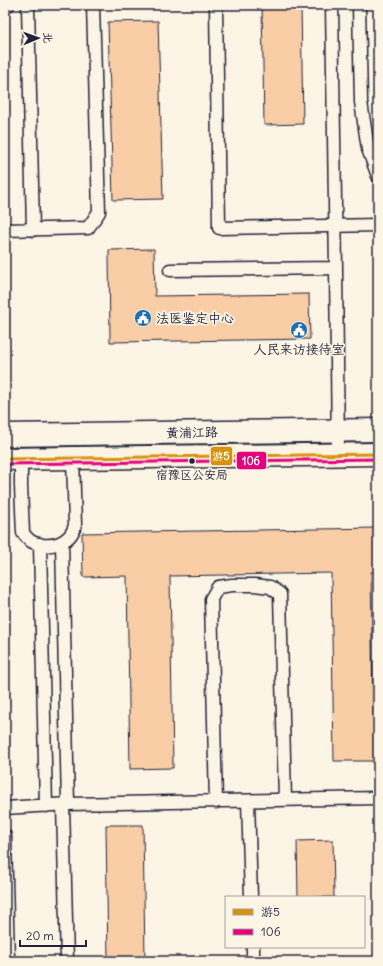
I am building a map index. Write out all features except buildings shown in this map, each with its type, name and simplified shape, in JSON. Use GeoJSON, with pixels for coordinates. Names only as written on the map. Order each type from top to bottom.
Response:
{"type":"FeatureCollection","features":[{"type":"Feature","properties":{"kind":"street","name":"黄浦江路"},"geometry":{"type":"LineString","coordinates":[[5,435],[378,430]]}},
{"type":"Feature","properties":{"kind":"street","name":"黄浦江路"},"geometry":{"type":"LineString","coordinates":[[13,459],[378,454]]}},
{"type":"Feature","properties":{"kind":"lane"},"geometry":{"type":"LineString","coordinates":[[28,5],[33,230]]}},
{"type":"Feature","properties":{"kind":"lane"},"geometry":{"type":"LineString","coordinates":[[5,230],[88,228],[99,212],[93,5]]}},
{"type":"Feature","properties":{"kind":"lane"},"geometry":{"type":"LineString","coordinates":[[216,5],[219,228],[378,225]]}},
{"type":"Feature","properties":{"kind":"lane"},"geometry":{"type":"LineString","coordinates":[[332,5],[338,454]]}},
{"type":"Feature","properties":{"kind":"lane"},"geometry":{"type":"LineString","coordinates":[[359,5],[361,102],[368,149],[378,176]]}},
{"type":"Feature","properties":{"kind":"lane"},"geometry":{"type":"LineString","coordinates":[[170,270],[336,268]]}},
{"type":"Feature","properties":{"kind":"lane"},"geometry":{"type":"LineString","coordinates":[[13,459],[21,486],[23,533],[34,543],[47,545],[62,543],[74,530],[73,458]]}},
{"type":"Feature","properties":{"kind":"lane"},"geometry":{"type":"LineString","coordinates":[[62,543],[67,961]]}},
{"type":"Feature","properties":{"kind":"lane"},"geometry":{"type":"LineString","coordinates":[[40,544],[46,806]]}},
{"type":"Feature","properties":{"kind":"lane"},"geometry":{"type":"LineString","coordinates":[[216,802],[211,599],[218,587],[232,585],[270,586],[280,594],[285,800]]}},
{"type":"Feature","properties":{"kind":"lane"},"geometry":{"type":"LineString","coordinates":[[5,808],[66,804],[378,798]]}},
{"type":"Feature","properties":{"kind":"lane"},"geometry":{"type":"LineString","coordinates":[[248,801],[251,896]]}},
{"type":"Feature","properties":{"kind":"lane"},"geometry":{"type":"LineString","coordinates":[[5,836],[8,961]]}},
{"type":"Feature","properties":{"kind":"lane"},"geometry":{"type":"LineString","coordinates":[[253,948],[253,961]]}},
{"type":"Feature","properties":{"kind":"transit line","name":"游5"},"geometry":{"type":"LineString","coordinates":[[5,459],[378,454]]}},
{"type":"Feature","properties":{"kind":"transit line","name":"106"},"geometry":{"type":"LineString","coordinates":[[5,464],[378,459]]}},
{"type":"Feature","properties":{"kind":"place","name":"法医鉴定中心"},"geometry":{"type":"Point","coordinates":[143,318]}},
{"type":"Feature","properties":{"kind":"place","name":"人民来访接待室"},"geometry":{"type":"Point","coordinates":[299,330]}},
{"type":"Feature","properties":{"kind":"place","name":"宿豫区公安局"},"geometry":{"type":"Point","coordinates":[192,461]}}]}
